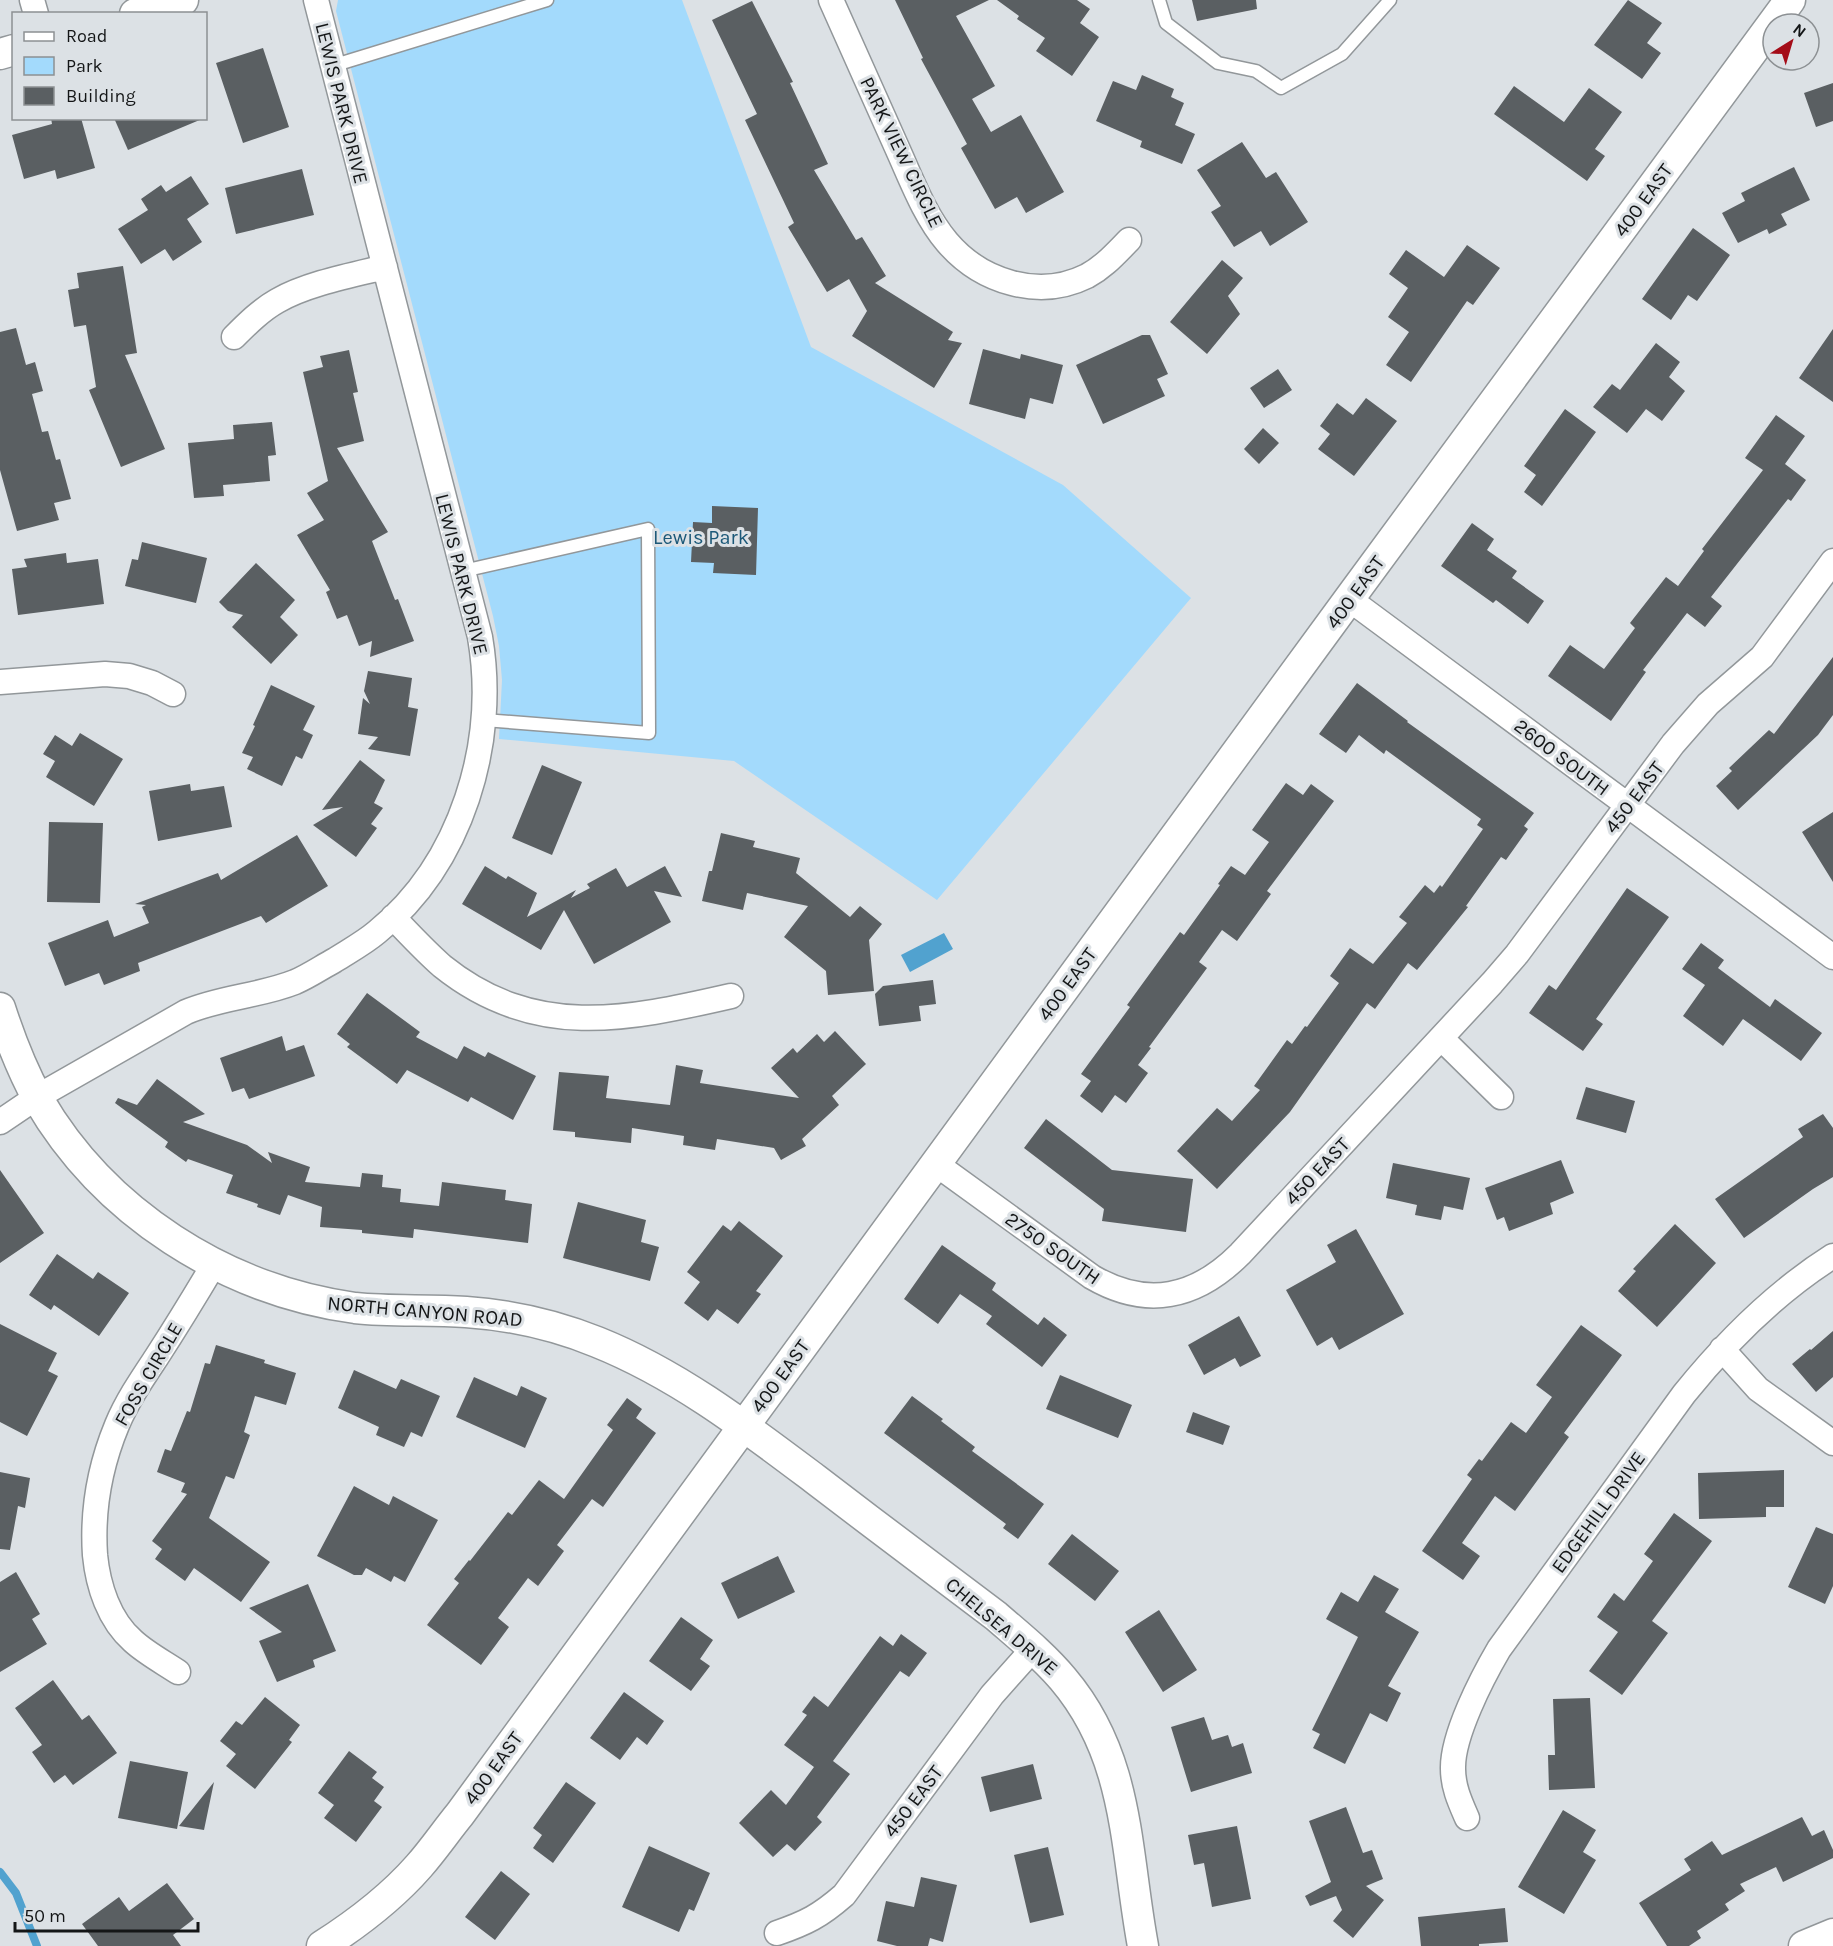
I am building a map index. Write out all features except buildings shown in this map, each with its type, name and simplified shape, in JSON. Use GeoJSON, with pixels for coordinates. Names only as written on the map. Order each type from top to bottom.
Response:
{"type":"FeatureCollection","features":[{"type":"Feature","properties":{"kind":"street"},"geometry":{"type":"LineString","coordinates":[[142,12],[183,0]]}},
{"type":"Feature","properties":{"kind":"street","name":"LEWIS PARK DRIVE"},"geometry":{"type":"LineString","coordinates":[[0,1122],[37,1097],[186,1012],[209,1004],[273,989],[304,978],[359,946],[393,917],[437,862],[462,812],[477,763],[484,720],[483,657],[463,571],[316,0]]}},
{"type":"Feature","properties":{"kind":"street","name":"PARK VIEW CIRCLE"},"geometry":{"type":"LineString","coordinates":[[831,0],[917,192],[933,223],[963,258],[982,272],[1004,282],[1026,286],[1047,286],[1086,276],[1103,266],[1129,240]]}},
{"type":"Feature","properties":{"kind":"street","name":"400 EAST"},"geometry":{"type":"LineString","coordinates":[[322,1946],[373,1911],[419,1866],[460,1814],[1790,0]]}},
{"type":"Feature","properties":{"kind":"street"},"geometry":{"type":"LineString","coordinates":[[234,337],[277,300],[302,290],[385,267]]}},
{"type":"Feature","properties":{"kind":"street","name":"450 EAST"},"geometry":{"type":"LineString","coordinates":[[1184,1291],[1200,1284],[1228,1266],[1492,983],[1517,954],[1691,722],[1762,657],[1833,561]]}},
{"type":"Feature","properties":{"kind":"street","name":"2600 SOUTH"},"geometry":{"type":"LineString","coordinates":[[1349,599],[1833,957]]}},
{"type":"Feature","properties":{"kind":"street"},"geometry":{"type":"LineString","coordinates":[[0,682],[105,674],[129,676],[152,683],[173,694]]}},
{"type":"Feature","properties":{"kind":"street"},"geometry":{"type":"LineString","coordinates":[[393,917],[442,966],[465,982],[515,1006],[539,1013],[566,1018],[614,1018],[664,1011],[731,996]]}},
{"type":"Feature","properties":{"kind":"street","name":"NORTH CANYON ROAD"},"geometry":{"type":"LineString","coordinates":[[0,1008],[11,1040],[37,1097],[72,1149],[115,1196],[142,1218],[171,1239],[214,1264],[251,1281],[321,1301],[377,1309],[467,1312],[522,1318],[558,1328],[596,1341],[645,1364],[743,1425]]}},
{"type":"Feature","properties":{"kind":"street"},"geometry":{"type":"LineString","coordinates":[[1441,1038],[1501,1097]]}},
{"type":"Feature","properties":{"kind":"street","name":"2750 SOUTH"},"geometry":{"type":"LineString","coordinates":[[936,1164],[1106,1286],[1137,1295],[1154,1296],[1184,1291]]}},
{"type":"Feature","properties":{"kind":"street","name":"EDGEHILL DRIVE"},"geometry":{"type":"LineString","coordinates":[[1467,1818],[1457,1795],[1453,1769],[1457,1744],[1483,1677],[1516,1624],[1684,1394],[1722,1349],[1793,1284],[1833,1256]]}},
{"type":"Feature","properties":{"kind":"street","name":"FOSS CIRCLE"},"geometry":{"type":"LineString","coordinates":[[178,1672],[131,1640],[116,1622],[105,1599],[97,1570],[93,1532],[104,1459],[117,1424],[136,1389],[214,1264]]}},
{"type":"Feature","properties":{"kind":"street"},"geometry":{"type":"LineString","coordinates":[[1722,1349],[1758,1389],[1833,1443]]}},
{"type":"Feature","properties":{"kind":"street","name":"CHELSEA DRIVE"},"geometry":{"type":"LineString","coordinates":[[743,1425],[987,1609],[1033,1648],[1073,1692],[1092,1722],[1104,1748],[1122,1804],[1143,1946]]}},
{"type":"Feature","properties":{"kind":"street","name":"450 EAST"},"geometry":{"type":"LineString","coordinates":[[777,1933],[800,1925],[823,1913],[844,1895],[992,1695],[1033,1648]]}},
{"type":"Feature","properties":{"kind":"street"},"geometry":{"type":"LineString","coordinates":[[1804,1946],[1833,1934]]}},
{"type":"Feature","properties":{"kind":"lane"},"geometry":{"type":"LineString","coordinates":[[332,66],[547,0]]}},
{"type":"Feature","properties":{"kind":"lane"},"geometry":{"type":"LineString","coordinates":[[1159,0],[1166,23],[1218,63],[1256,71],[1281,88],[1342,54],[1390,0]]}},
{"type":"Feature","properties":{"kind":"lane"},"geometry":{"type":"LineString","coordinates":[[463,571],[648,529],[649,733],[484,720]]}},
{"type":"Feature","properties":{"kind":"green space","name":"Lewis Park"},"geometry":{"type":"Polygon","coordinates":[[[338,0],[682,0],[811,347],[1063,485],[1191,598],[937,900],[734,761],[499,739],[502,680],[493,616],[336,11],[338,0]]]}},
{"type":"Feature","properties":{"kind":"shaded area"},"geometry":{"type":"Polygon","coordinates":[[[944,933],[953,949],[910,972],[901,955],[944,933]]]}},
{"type":"Feature","properties":{"kind":"waterway"},"geometry":{"type":"LineString","coordinates":[[0,1872],[16,1893],[37,1946]]}}]}
